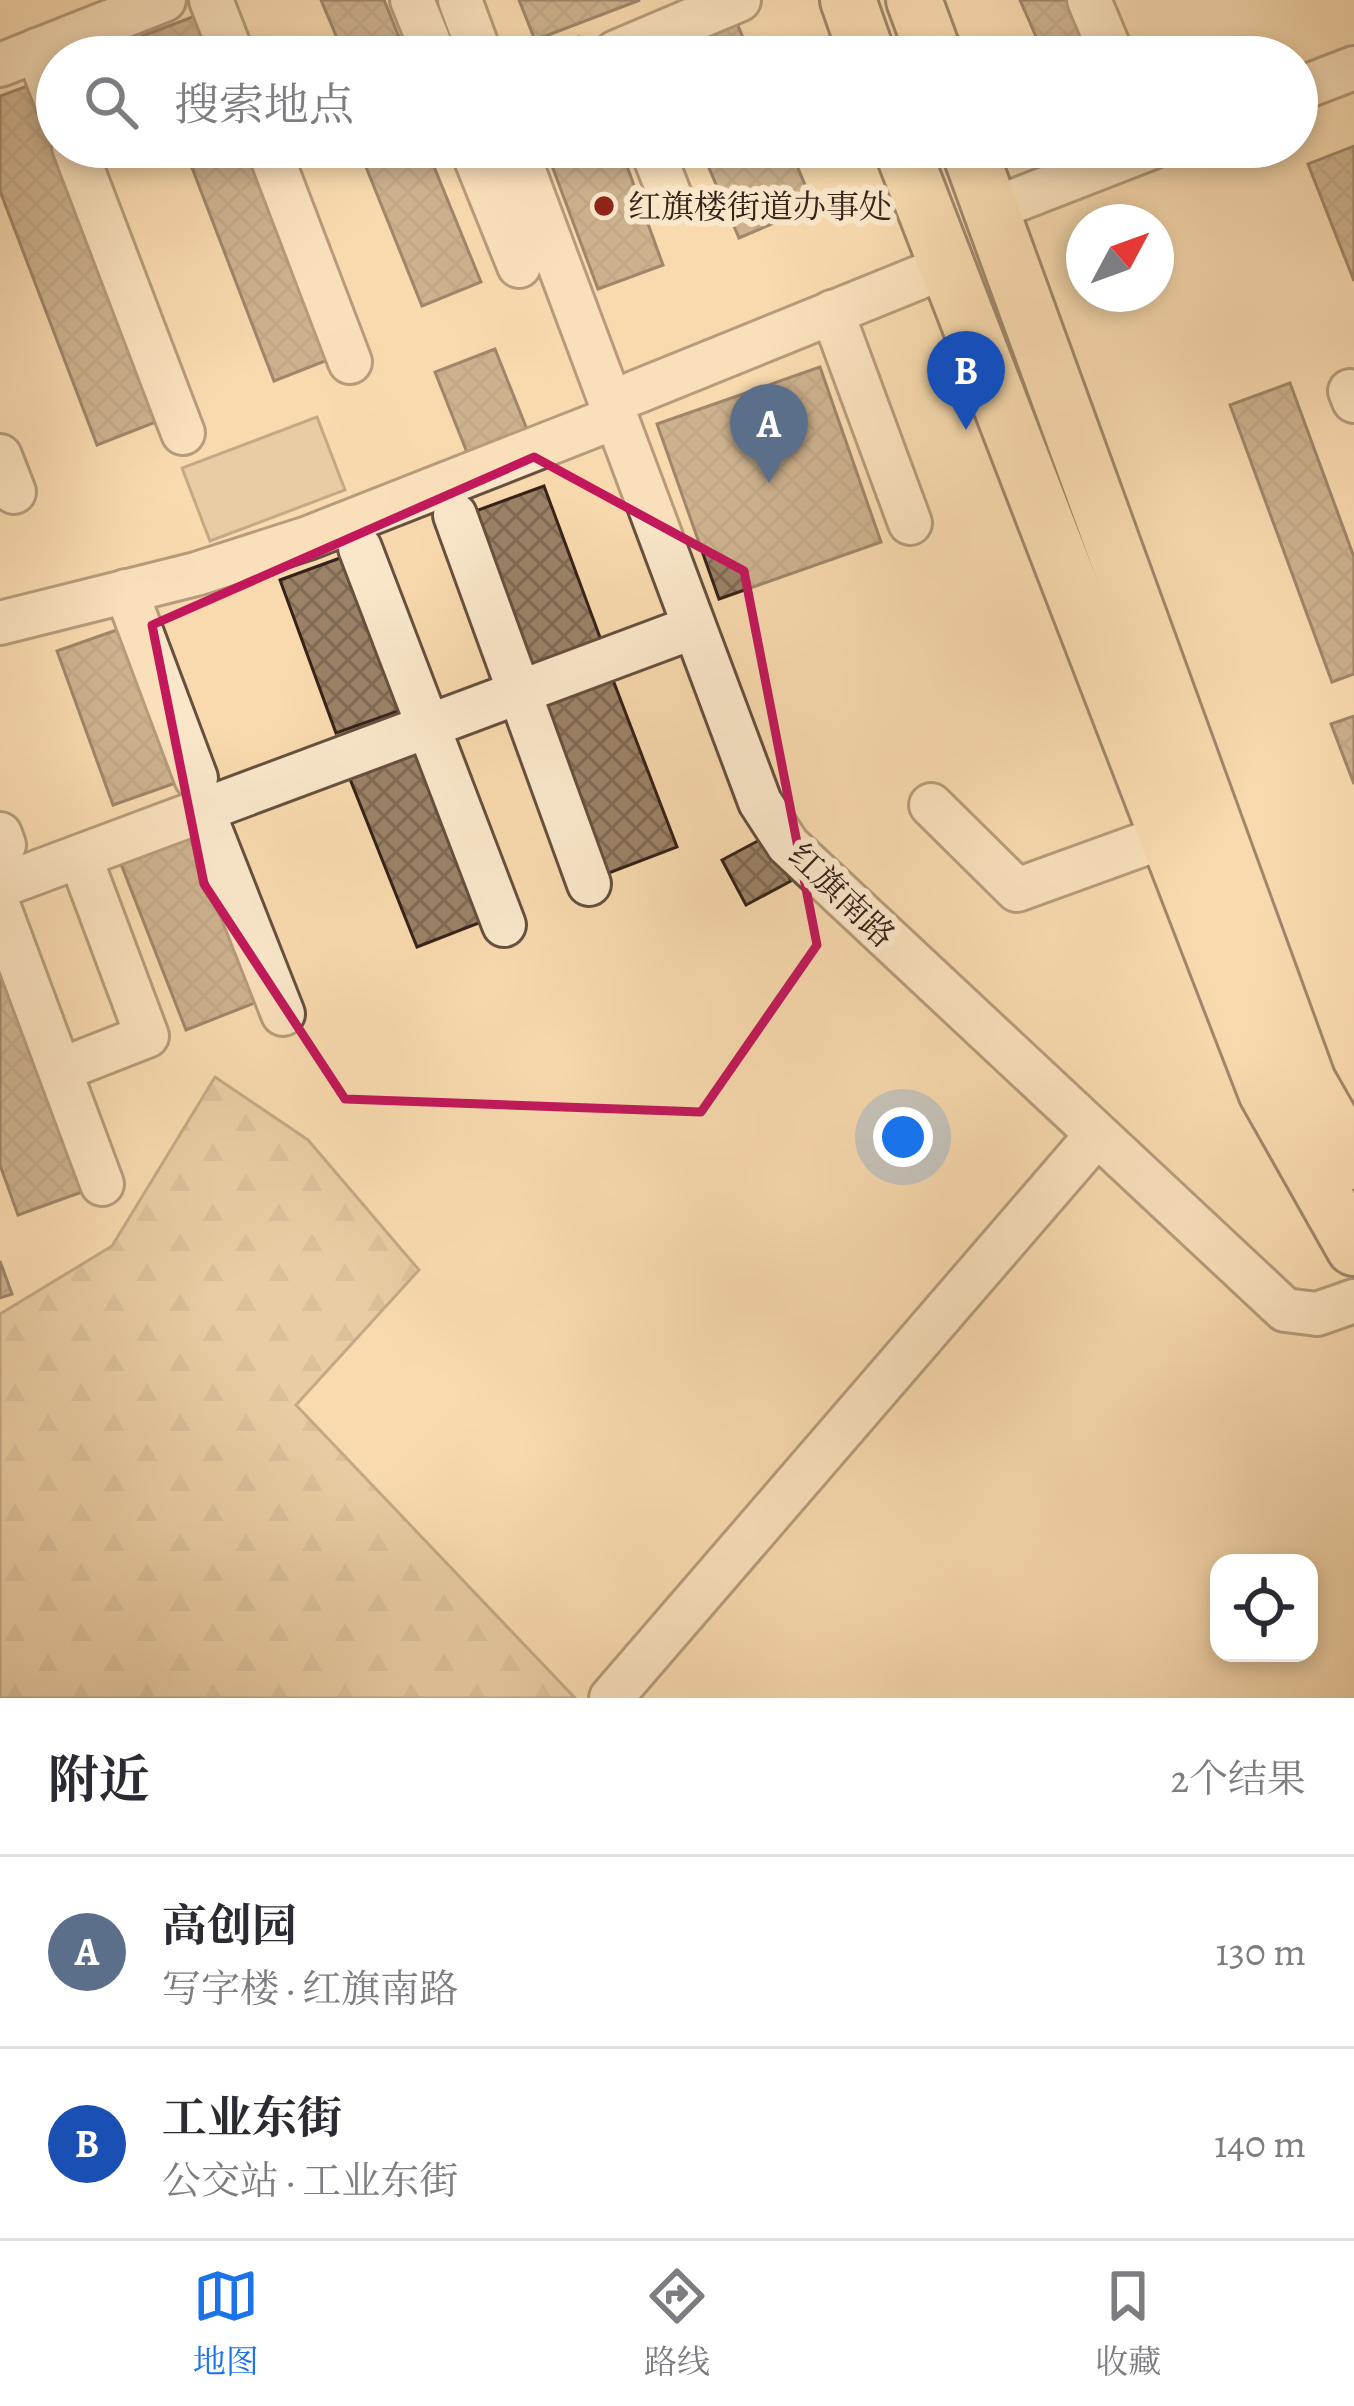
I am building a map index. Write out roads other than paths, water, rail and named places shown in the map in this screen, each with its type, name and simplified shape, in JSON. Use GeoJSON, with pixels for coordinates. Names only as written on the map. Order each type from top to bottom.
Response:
{"type":"FeatureCollection","features":[{"type":"Feature","properties":{"kind":"main road"},"geometry":{"type":"LineString","coordinates":[[848,0],[861,36]]}},
{"type":"Feature","properties":{"kind":"main road"},"geometry":{"type":"LineString","coordinates":[[914,0],[927,36]]}},
{"type":"Feature","properties":{"kind":"main road"},"geometry":{"type":"LineString","coordinates":[[909,168],[1266,1092],[1354,1248]]}},
{"type":"Feature","properties":{"kind":"main road"},"geometry":{"type":"LineString","coordinates":[[976,168],[1308,1081],[1345,1127]]}},
{"type":"Feature","properties":{"kind":"main road"},"geometry":{"type":"LineString","coordinates":[[938,250],[991,210]]}},
{"type":"Feature","properties":{"kind":"street"},"geometry":{"type":"LineString","coordinates":[[57,36],[164,0]]}},
{"type":"Feature","properties":{"kind":"street"},"geometry":{"type":"LineString","coordinates":[[212,0],[225,36]]}},
{"type":"Feature","properties":{"kind":"street"},"geometry":{"type":"LineString","coordinates":[[412,0],[427,36]]}},
{"type":"Feature","properties":{"kind":"street"},"geometry":{"type":"LineString","coordinates":[[460,0],[473,36]]}},
{"type":"Feature","properties":{"kind":"street"},"geometry":{"type":"LineString","coordinates":[[654,36],[739,0]]}},
{"type":"Feature","properties":{"kind":"street"},"geometry":{"type":"LineString","coordinates":[[1089,0],[1104,36]]}},
{"type":"Feature","properties":{"kind":"street"},"geometry":{"type":"LineString","coordinates":[[12,51],[36,79]]}},
{"type":"Feature","properties":{"kind":"street"},"geometry":{"type":"LineString","coordinates":[[1318,82],[1354,68]]}},
{"type":"Feature","properties":{"kind":"street"},"geometry":{"type":"LineString","coordinates":[[82,168],[183,433]]}},
{"type":"Feature","properties":{"kind":"street"},"geometry":{"type":"LineString","coordinates":[[276,168],[350,362]]}},
{"type":"Feature","properties":{"kind":"street"},"geometry":{"type":"LineString","coordinates":[[479,168],[519,266]]}},
{"type":"Feature","properties":{"kind":"street","name":"红旗南路"},"geometry":{"type":"LineString","coordinates":[[524,168],[625,405],[694,627],[760,802],[788,845],[1285,1310],[1317,1314],[1354,1301]]}},
{"type":"Feature","properties":{"kind":"street"},"geometry":{"type":"LineString","coordinates":[[659,168],[672,201]]}},
{"type":"Feature","properties":{"kind":"street"},"geometry":{"type":"LineString","coordinates":[[991,210],[1099,168]]}},
{"type":"Feature","properties":{"kind":"street"},"geometry":{"type":"LineString","coordinates":[[0,623],[126,592],[308,538],[832,313],[938,250]]}},
{"type":"Feature","properties":{"kind":"street"},"geometry":{"type":"LineString","coordinates":[[832,313],[910,523]]}},
{"type":"Feature","properties":{"kind":"street"},"geometry":{"type":"LineString","coordinates":[[455,515],[590,884]]}},
{"type":"Feature","properties":{"kind":"street"},"geometry":{"type":"LineString","coordinates":[[360,548],[504,925]]}},
{"type":"Feature","properties":{"kind":"street"},"geometry":{"type":"LineString","coordinates":[[126,592],[283,1013]]}},
{"type":"Feature","properties":{"kind":"street"},"geometry":{"type":"LineString","coordinates":[[2,855],[80,856],[200,795],[427,727],[694,627]]}},
{"type":"Feature","properties":{"kind":"street"},"geometry":{"type":"LineString","coordinates":[[931,805],[1017,890],[1166,836]]}},
{"type":"Feature","properties":{"kind":"street"},"geometry":{"type":"LineString","coordinates":[[60,1070],[147,1036],[80,856]]}},
{"type":"Feature","properties":{"kind":"street"},"geometry":{"type":"LineString","coordinates":[[0,910],[102,1184]]}},
{"type":"Feature","properties":{"kind":"street"},"geometry":{"type":"LineString","coordinates":[[611,1698],[1095,1137]]}},
{"type":"Feature","properties":{"kind":"place","name":"红旗楼街道办事处"},"geometry":{"type":"Point","coordinates":[604,206]}},
{"type":"Feature","properties":{"kind":"place","name":"工业东街"},"geometry":{"type":"Point","coordinates":[966,430]}},
{"type":"Feature","properties":{"kind":"place","name":"高创园"},"geometry":{"type":"Point","coordinates":[769,483]}}]}
